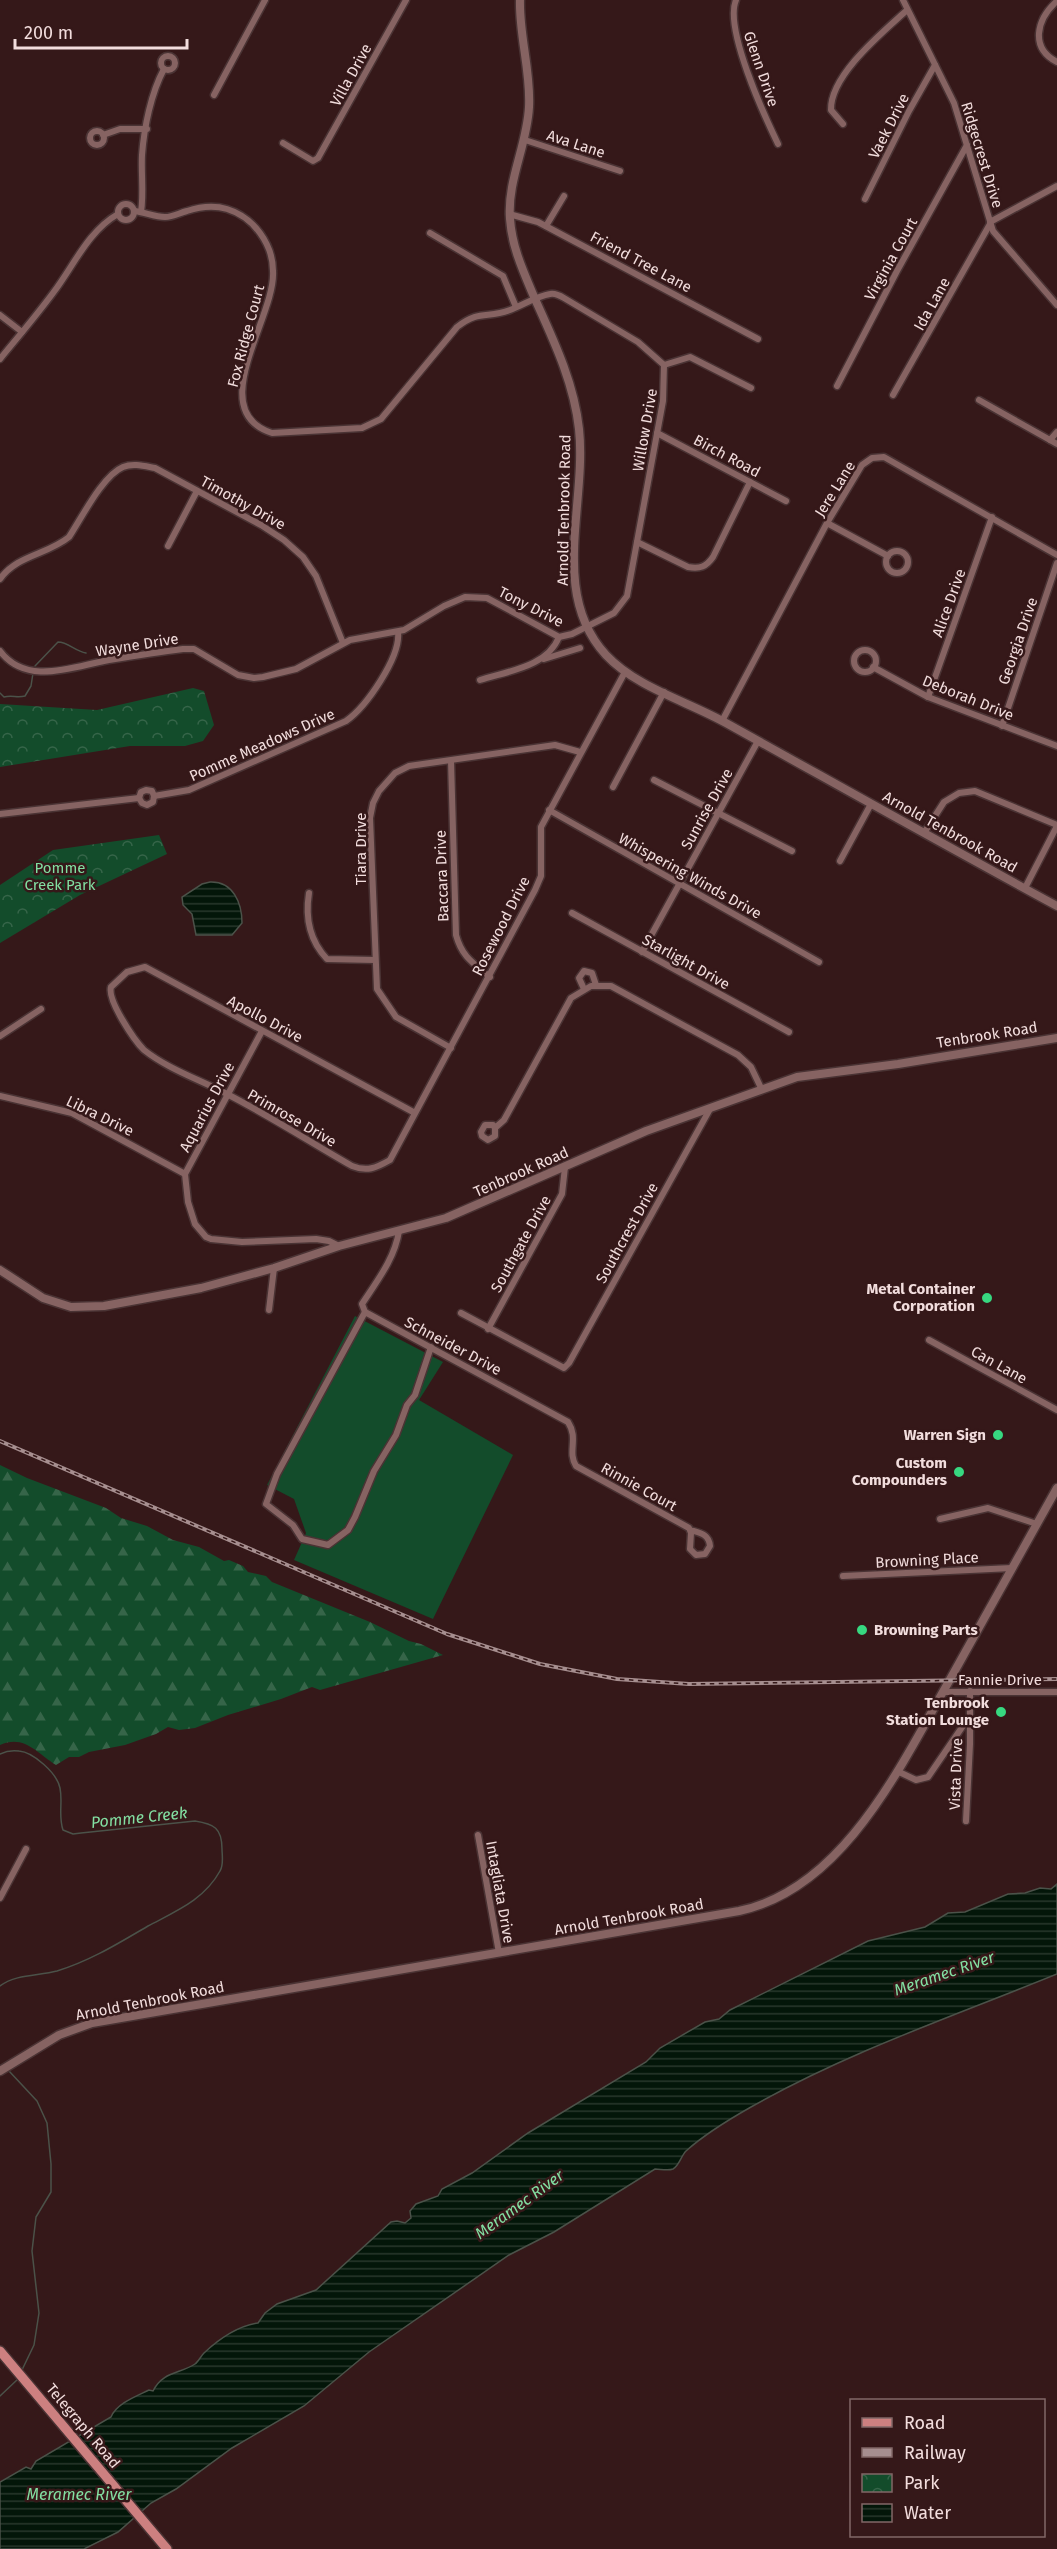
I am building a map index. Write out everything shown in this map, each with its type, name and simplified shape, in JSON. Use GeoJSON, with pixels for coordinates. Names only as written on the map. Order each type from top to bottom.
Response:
{"type":"FeatureCollection","features":[{"type":"Feature","properties":{"kind":"main road","name":"Telegraph Road"},"geometry":{"type":"LineString","coordinates":[[0,2351],[167,2549]]}},
{"type":"Feature","properties":{"kind":"street"},"geometry":{"type":"LineString","coordinates":[[214,95],[265,0]]}},
{"type":"Feature","properties":{"kind":"street","name":"Villa Drive"},"geometry":{"type":"LineString","coordinates":[[283,143],[316,161],[406,0]]}},
{"type":"Feature","properties":{"kind":"street","name":"Arnold Tenbrook Road"},"geometry":{"type":"LineString","coordinates":[[520,0],[530,91],[525,140],[511,187],[509,214],[514,245],[565,369],[577,415],[580,468],[574,574],[577,601],[587,627],[601,648],[625,672],[722,721],[1057,906]]}},
{"type":"Feature","properties":{"kind":"street","name":"Glenn Drive"},"geometry":{"type":"LineString","coordinates":[[736,0],[732,9],[735,33],[765,116],[778,144]]}},
{"type":"Feature","properties":{"kind":"street","name":"Ridgecrest Drive"},"geometry":{"type":"LineString","coordinates":[[903,0],[954,102],[990,223],[1000,241],[1057,305]]}},
{"type":"Feature","properties":{"kind":"street"},"geometry":{"type":"LineString","coordinates":[[1057,1],[1044,20],[1038,37],[1044,54],[1057,62]]}},
{"type":"Feature","properties":{"kind":"street"},"geometry":{"type":"LineString","coordinates":[[843,124],[831,110],[833,93],[864,50],[907,10]]}},
{"type":"Feature","properties":{"kind":"street","name":"Vaek Drive"},"geometry":{"type":"LineString","coordinates":[[865,199],[909,111],[936,65]]}},
{"type":"Feature","properties":{"kind":"street"},"geometry":{"type":"LineString","coordinates":[[137,212],[144,186],[142,156],[147,129],[156,84],[164,69]]}},
{"type":"Feature","properties":{"kind":"street"},"geometry":{"type":"LineString","coordinates":[[103,135],[120,129],[147,129]]}},
{"type":"Feature","properties":{"kind":"street","name":"Ava Lane"},"geometry":{"type":"LineString","coordinates":[[525,140],[620,171]]}},
{"type":"Feature","properties":{"kind":"street","name":"Virginia Court"},"geometry":{"type":"LineString","coordinates":[[837,386],[963,148],[967,145]]}},
{"type":"Feature","properties":{"kind":"street"},"geometry":{"type":"LineString","coordinates":[[990,223],[1057,186]]}},
{"type":"Feature","properties":{"kind":"street"},"geometry":{"type":"LineString","coordinates":[[546,226],[564,196]]}},
{"type":"Feature","properties":{"kind":"street","name":"Fox Ridge Court"},"geometry":{"type":"LineString","coordinates":[[137,212],[127,220],[118,214],[119,207],[123,204],[130,205],[137,212],[166,218],[187,211],[211,207],[225,209],[246,219],[265,240],[271,254],[274,273],[244,375],[242,403],[253,424],[272,433],[362,428],[374,424],[381,419],[457,327],[475,315],[499,313],[536,299]]}},
{"type":"Feature","properties":{"kind":"street"},"geometry":{"type":"LineString","coordinates":[[0,359],[54,292],[101,227],[118,214]]}},
{"type":"Feature","properties":{"kind":"street","name":"Friend Tree Lane"},"geometry":{"type":"LineString","coordinates":[[509,214],[525,216],[546,226],[758,339]]}},
{"type":"Feature","properties":{"kind":"street","name":"Ida Lane"},"geometry":{"type":"LineString","coordinates":[[893,395],[990,223]]}},
{"type":"Feature","properties":{"kind":"street"},"geometry":{"type":"LineString","coordinates":[[429,233],[503,276],[516,308]]}},
{"type":"Feature","properties":{"kind":"street"},"geometry":{"type":"LineString","coordinates":[[536,299],[552,294],[564,298],[638,342],[664,365],[690,357],[751,388]]}},
{"type":"Feature","properties":{"kind":"street"},"geometry":{"type":"LineString","coordinates":[[0,315],[22,332]]}},
{"type":"Feature","properties":{"kind":"street","name":"Willow Drive"},"geometry":{"type":"LineString","coordinates":[[587,627],[614,614],[624,601],[657,433],[665,383],[664,365]]}},
{"type":"Feature","properties":{"kind":"street"},"geometry":{"type":"LineString","coordinates":[[979,400],[1057,444]]}},
{"type":"Feature","properties":{"kind":"street"},"geometry":{"type":"LineString","coordinates":[[1050,440],[1057,432]]}},
{"type":"Feature","properties":{"kind":"street","name":"Birch Road"},"geometry":{"type":"LineString","coordinates":[[657,433],[786,501]]}},
{"type":"Feature","properties":{"kind":"street","name":"Jere Lane"},"geometry":{"type":"LineString","coordinates":[[722,721],[827,523],[862,465],[872,458],[884,457],[1057,555]]}},
{"type":"Feature","properties":{"kind":"street","name":"Timothy Drive"},"geometry":{"type":"LineString","coordinates":[[0,579],[8,568],[20,560],[59,545],[69,537],[112,473],[136,464],[155,468],[261,525],[284,540],[303,557],[316,576],[343,643]]}},
{"type":"Feature","properties":{"kind":"street"},"geometry":{"type":"LineString","coordinates":[[637,542],[688,567],[705,566],[713,557],[750,482]]}},
{"type":"Feature","properties":{"kind":"street"},"geometry":{"type":"LineString","coordinates":[[168,546],[197,491]]}},
{"type":"Feature","properties":{"kind":"street","name":"Alice Drive"},"geometry":{"type":"LineString","coordinates":[[928,697],[992,517]]}},
{"type":"Feature","properties":{"kind":"street"},"geometry":{"type":"LineString","coordinates":[[827,523],[888,556]]}},
{"type":"Feature","properties":{"kind":"street","name":"Georgia Drive"},"geometry":{"type":"LineString","coordinates":[[1002,726],[1057,563]]}},
{"type":"Feature","properties":{"kind":"street","name":"Tony Drive"},"geometry":{"type":"LineString","coordinates":[[398,632],[459,599],[478,596],[493,601],[559,637],[587,627]]}},
{"type":"Feature","properties":{"kind":"street","name":"Wayne Drive"},"geometry":{"type":"LineString","coordinates":[[0,651],[4,657],[24,668],[44,672],[62,672],[106,660],[194,649],[238,675],[259,678],[296,669],[343,643],[398,632]]}},
{"type":"Feature","properties":{"kind":"street","name":"Pomme Meadows Drive"},"geometry":{"type":"LineString","coordinates":[[154,796],[189,790],[346,721],[370,696],[397,648],[398,632]]}},
{"type":"Feature","properties":{"kind":"street"},"geometry":{"type":"LineString","coordinates":[[541,660],[552,650],[559,637]]}},
{"type":"Feature","properties":{"kind":"street"},"geometry":{"type":"LineString","coordinates":[[480,680],[580,648]]}},
{"type":"Feature","properties":{"kind":"street","name":"Deborah Drive"},"geometry":{"type":"LineString","coordinates":[[873,667],[928,697],[1057,746]]}},
{"type":"Feature","properties":{"kind":"street","name":"Rosewood Drive"},"geometry":{"type":"LineString","coordinates":[[363,1171],[376,1168],[390,1160],[490,977],[540,876],[541,827],[625,672]]}},
{"type":"Feature","properties":{"kind":"street"},"geometry":{"type":"LineString","coordinates":[[613,787],[664,692]]}},
{"type":"Feature","properties":{"kind":"street","name":"Sunrise Drive"},"geometry":{"type":"LineString","coordinates":[[642,952],[758,741]]}},
{"type":"Feature","properties":{"kind":"street","name":"Tiara Drive"},"geometry":{"type":"LineString","coordinates":[[451,1048],[396,1017],[377,989],[370,818],[373,803],[388,779],[401,769],[421,763],[451,761],[555,745],[580,752]]}},
{"type":"Feature","properties":{"kind":"street","name":"Baccara Drive"},"geometry":{"type":"LineString","coordinates":[[451,761],[456,936],[460,950],[466,958],[490,977]]}},
{"type":"Feature","properties":{"kind":"street"},"geometry":{"type":"LineString","coordinates":[[654,780],[792,851]]}},
{"type":"Feature","properties":{"kind":"street","name":"Pomme Meadows Drive"},"geometry":{"type":"LineString","coordinates":[[146,790],[152,791],[154,796],[153,802],[147,805],[139,798],[141,792],[146,790]]}},
{"type":"Feature","properties":{"kind":"street"},"geometry":{"type":"LineString","coordinates":[[924,833],[944,802],[959,793],[975,791],[1057,826],[1025,888]]}},
{"type":"Feature","properties":{"kind":"street","name":"Pomme Meadows Drive"},"geometry":{"type":"LineString","coordinates":[[0,814],[139,798]]}},
{"type":"Feature","properties":{"kind":"street"},"geometry":{"type":"LineString","coordinates":[[840,861],[871,804]]}},
{"type":"Feature","properties":{"kind":"street","name":"Whispering Winds Drive"},"geometry":{"type":"LineString","coordinates":[[549,810],[819,962]]}},
{"type":"Feature","properties":{"kind":"street"},"geometry":{"type":"LineString","coordinates":[[309,893],[306,910],[309,928],[320,952],[327,959],[375,960]]}},
{"type":"Feature","properties":{"kind":"street","name":"Starlight Drive"},"geometry":{"type":"LineString","coordinates":[[572,913],[789,1032]]}},
{"type":"Feature","properties":{"kind":"street","name":"Apollo Drive"},"geometry":{"type":"LineString","coordinates":[[110,991],[118,978],[136,968],[145,967],[414,1113]]}},
{"type":"Feature","properties":{"kind":"street"},"geometry":{"type":"LineString","coordinates":[[584,989],[579,978],[584,971],[592,973],[596,985]]}},
{"type":"Feature","properties":{"kind":"street"},"geometry":{"type":"LineString","coordinates":[[495,1128],[504,1120],[568,1003],[584,989],[596,985],[619,989],[738,1055],[751,1067],[762,1090]]}},
{"type":"Feature","properties":{"kind":"street","name":"Primrose Drive"},"geometry":{"type":"LineString","coordinates":[[110,991],[133,1036],[143,1048],[164,1064],[226,1093],[363,1171]]}},
{"type":"Feature","properties":{"kind":"street"},"geometry":{"type":"LineString","coordinates":[[0,1036],[41,1009]]}},
{"type":"Feature","properties":{"kind":"street","name":"Aquarius Drive"},"geometry":{"type":"LineString","coordinates":[[262,1031],[226,1093],[184,1174],[188,1202],[195,1224],[206,1238],[242,1242],[316,1239],[329,1241],[339,1246]]}},
{"type":"Feature","properties":{"kind":"street","name":"Tenbrook Road"},"geometry":{"type":"LineString","coordinates":[[0,1270],[52,1302],[82,1308],[173,1294],[274,1268],[339,1246],[399,1232],[461,1213],[646,1131],[809,1074],[890,1065],[1057,1038]]}},
{"type":"Feature","properties":{"kind":"street","name":"Libra Drive"},"geometry":{"type":"LineString","coordinates":[[0,1096],[72,1113],[184,1174]]}},
{"type":"Feature","properties":{"kind":"street","name":"Southcrest Drive"},"geometry":{"type":"LineString","coordinates":[[488,1329],[564,1368],[569,1363],[710,1109]]}},
{"type":"Feature","properties":{"kind":"street","name":"Southgate Drive"},"geometry":{"type":"LineString","coordinates":[[488,1329],[562,1194],[565,1167]]}},
{"type":"Feature","properties":{"kind":"street"},"geometry":{"type":"LineString","coordinates":[[399,1232],[397,1244],[384,1271],[362,1304],[365,1312],[277,1474],[266,1504],[292,1525],[302,1539],[328,1545],[348,1530],[374,1471],[396,1435],[407,1405],[414,1395],[431,1347]]}},
{"type":"Feature","properties":{"kind":"street"},"geometry":{"type":"LineString","coordinates":[[269,1310],[274,1268]]}},
{"type":"Feature","properties":{"kind":"street","name":"Schneider Drive"},"geometry":{"type":"LineString","coordinates":[[365,1312],[568,1422],[574,1436],[572,1456],[576,1466]]}},
{"type":"Feature","properties":{"kind":"street"},"geometry":{"type":"LineString","coordinates":[[461,1314],[488,1329]]}},
{"type":"Feature","properties":{"kind":"street","name":"Can Lane"},"geometry":{"type":"LineString","coordinates":[[929,1340],[1057,1410]]}},
{"type":"Feature","properties":{"kind":"street","name":"Rinnie Court"},"geometry":{"type":"LineString","coordinates":[[576,1466],[690,1530]]}},
{"type":"Feature","properties":{"kind":"street","name":"Arnold Tenbrook Road"},"geometry":{"type":"LineString","coordinates":[[0,2071],[71,2030],[98,2022],[739,1911],[776,1899],[800,1885],[825,1864],[871,1812],[943,1692],[1057,1488]]}},
{"type":"Feature","properties":{"kind":"street"},"geometry":{"type":"LineString","coordinates":[[940,1519],[988,1508],[1036,1524]]}},
{"type":"Feature","properties":{"kind":"street","name":"Browning Place"},"geometry":{"type":"LineString","coordinates":[[843,1576],[1012,1568]]}},
{"type":"Feature","properties":{"kind":"street","name":"Vista Drive"},"geometry":{"type":"LineString","coordinates":[[966,1821],[970,1691]]}},
{"type":"Feature","properties":{"kind":"street","name":"Fannie Drive"},"geometry":{"type":"LineString","coordinates":[[943,1692],[1057,1692]]}},
{"type":"Feature","properties":{"kind":"street"},"geometry":{"type":"LineString","coordinates":[[897,1771],[916,1780],[928,1777],[969,1717]]}},
{"type":"Feature","properties":{"kind":"street","name":"Intagliata Drive"},"geometry":{"type":"LineString","coordinates":[[478,1835],[499,1953]]}},
{"type":"Feature","properties":{"kind":"street"},"geometry":{"type":"LineString","coordinates":[[0,1898],[26,1849]]}},
{"type":"Feature","properties":{"kind":"green space"},"geometry":{"type":"Polygon","coordinates":[[[193,688],[204,691],[214,725],[203,741],[185,746],[130,746],[0,767],[0,704],[97,710],[193,688]]]}},
{"type":"Feature","properties":{"kind":"green space","name":"Pomme Creek Park"},"geometry":{"type":"Polygon","coordinates":[[[159,835],[167,854],[80,895],[0,943],[0,885],[53,850],[159,835]]]}},
{"type":"Feature","properties":{"kind":"green space"},"geometry":{"type":"Polygon","coordinates":[[[355,1316],[443,1362],[419,1400],[513,1455],[433,1619],[294,1560],[306,1533],[294,1499],[267,1485],[355,1316]]]}},
{"type":"Feature","properties":{"kind":"green space"},"geometry":{"type":"Polygon","coordinates":[[[0,1465],[27,1478],[106,1508],[121,1518],[147,1526],[173,1540],[199,1547],[224,1561],[229,1560],[243,1566],[248,1572],[266,1576],[272,1582],[443,1655],[320,1690],[312,1687],[195,1728],[179,1730],[168,1727],[156,1734],[125,1745],[89,1752],[79,1757],[69,1757],[56,1765],[23,1743],[9,1742],[0,1745],[0,1465]]]}},
{"type":"Feature","properties":{"kind":"water"},"geometry":{"type":"Polygon","coordinates":[[[210,882],[225,885],[238,901],[242,923],[232,935],[196,935],[192,914],[183,905],[182,897],[202,884],[210,882]]]}},
{"type":"Feature","properties":{"kind":"water","name":"Meramec River"},"geometry":{"type":"Polygon","coordinates":[[[1057,1884],[1057,1974],[863,2052],[788,2087],[734,2117],[694,2144],[673,2169],[655,2169],[554,2232],[509,2255],[369,2352],[304,2406],[232,2448],[176,2489],[151,2503],[118,2532],[84,2549],[0,2549],[0,2482],[26,2467],[31,2469],[36,2461],[111,2417],[128,2400],[149,2390],[153,2391],[167,2376],[195,2364],[222,2338],[243,2327],[258,2323],[265,2313],[277,2304],[316,2290],[391,2222],[405,2223],[411,2218],[410,2211],[416,2204],[438,2196],[442,2189],[472,2173],[528,2133],[646,2062],[660,2048],[705,2022],[719,2019],[730,2010],[868,1941],[925,1927],[948,1913],[965,1912],[1008,1894],[1025,1893],[1040,1888],[1051,1889],[1057,1884]]]}},
{"type":"Feature","properties":{"kind":"pier"},"geometry":{"type":"Polygon","coordinates":[[[77,2433],[144,2513],[135,2520],[67,2440],[77,2433]]]}},
{"type":"Feature","properties":{"kind":"waterway"},"geometry":{"type":"LineString","coordinates":[[35,666],[58,642],[86,653]]}},
{"type":"Feature","properties":{"kind":"waterway"},"geometry":{"type":"LineString","coordinates":[[0,693],[4,697],[25,696],[31,686],[33,673]]}},
{"type":"Feature","properties":{"kind":"waterway","name":"Pomme Creek"},"geometry":{"type":"LineString","coordinates":[[0,1754],[7,1751],[25,1752],[49,1770],[60,1788],[63,1830],[73,1834],[195,1821],[216,1828],[222,1842],[220,1871],[206,1890],[179,1910],[81,1962],[57,1971],[13,1979],[0,1986]]}},
{"type":"Feature","properties":{"kind":"waterway","name":"Pomme Creek"},"geometry":{"type":"LineString","coordinates":[[9,2071],[37,2101],[47,2123],[51,2164],[51,2192],[36,2217],[32,2251],[39,2313],[34,2345],[21,2372]]}},
{"type":"Feature","properties":{"kind":"waterway","name":"Pomme Creek"},"geometry":{"type":"LineString","coordinates":[[0,2396],[18,2379]]}},
{"type":"Feature","properties":{"kind":"railway"},"geometry":{"type":"LineString","coordinates":[[0,1441],[447,1634],[540,1664],[617,1679],[689,1684],[1057,1679]]}},
{"type":"Feature","properties":{"kind":"place","name":"Metal Container Corporation"},"geometry":{"type":"Point","coordinates":[987,1298]}},
{"type":"Feature","properties":{"kind":"place","name":"Warren Sign"},"geometry":{"type":"Point","coordinates":[998,1435]}},
{"type":"Feature","properties":{"kind":"place","name":"Custom Compounders"},"geometry":{"type":"Point","coordinates":[959,1472]}},
{"type":"Feature","properties":{"kind":"place","name":"Browning Parts"},"geometry":{"type":"Point","coordinates":[862,1630]}},
{"type":"Feature","properties":{"kind":"place","name":"Tenbrook Station Lounge"},"geometry":{"type":"Point","coordinates":[1001,1712]}}]}
